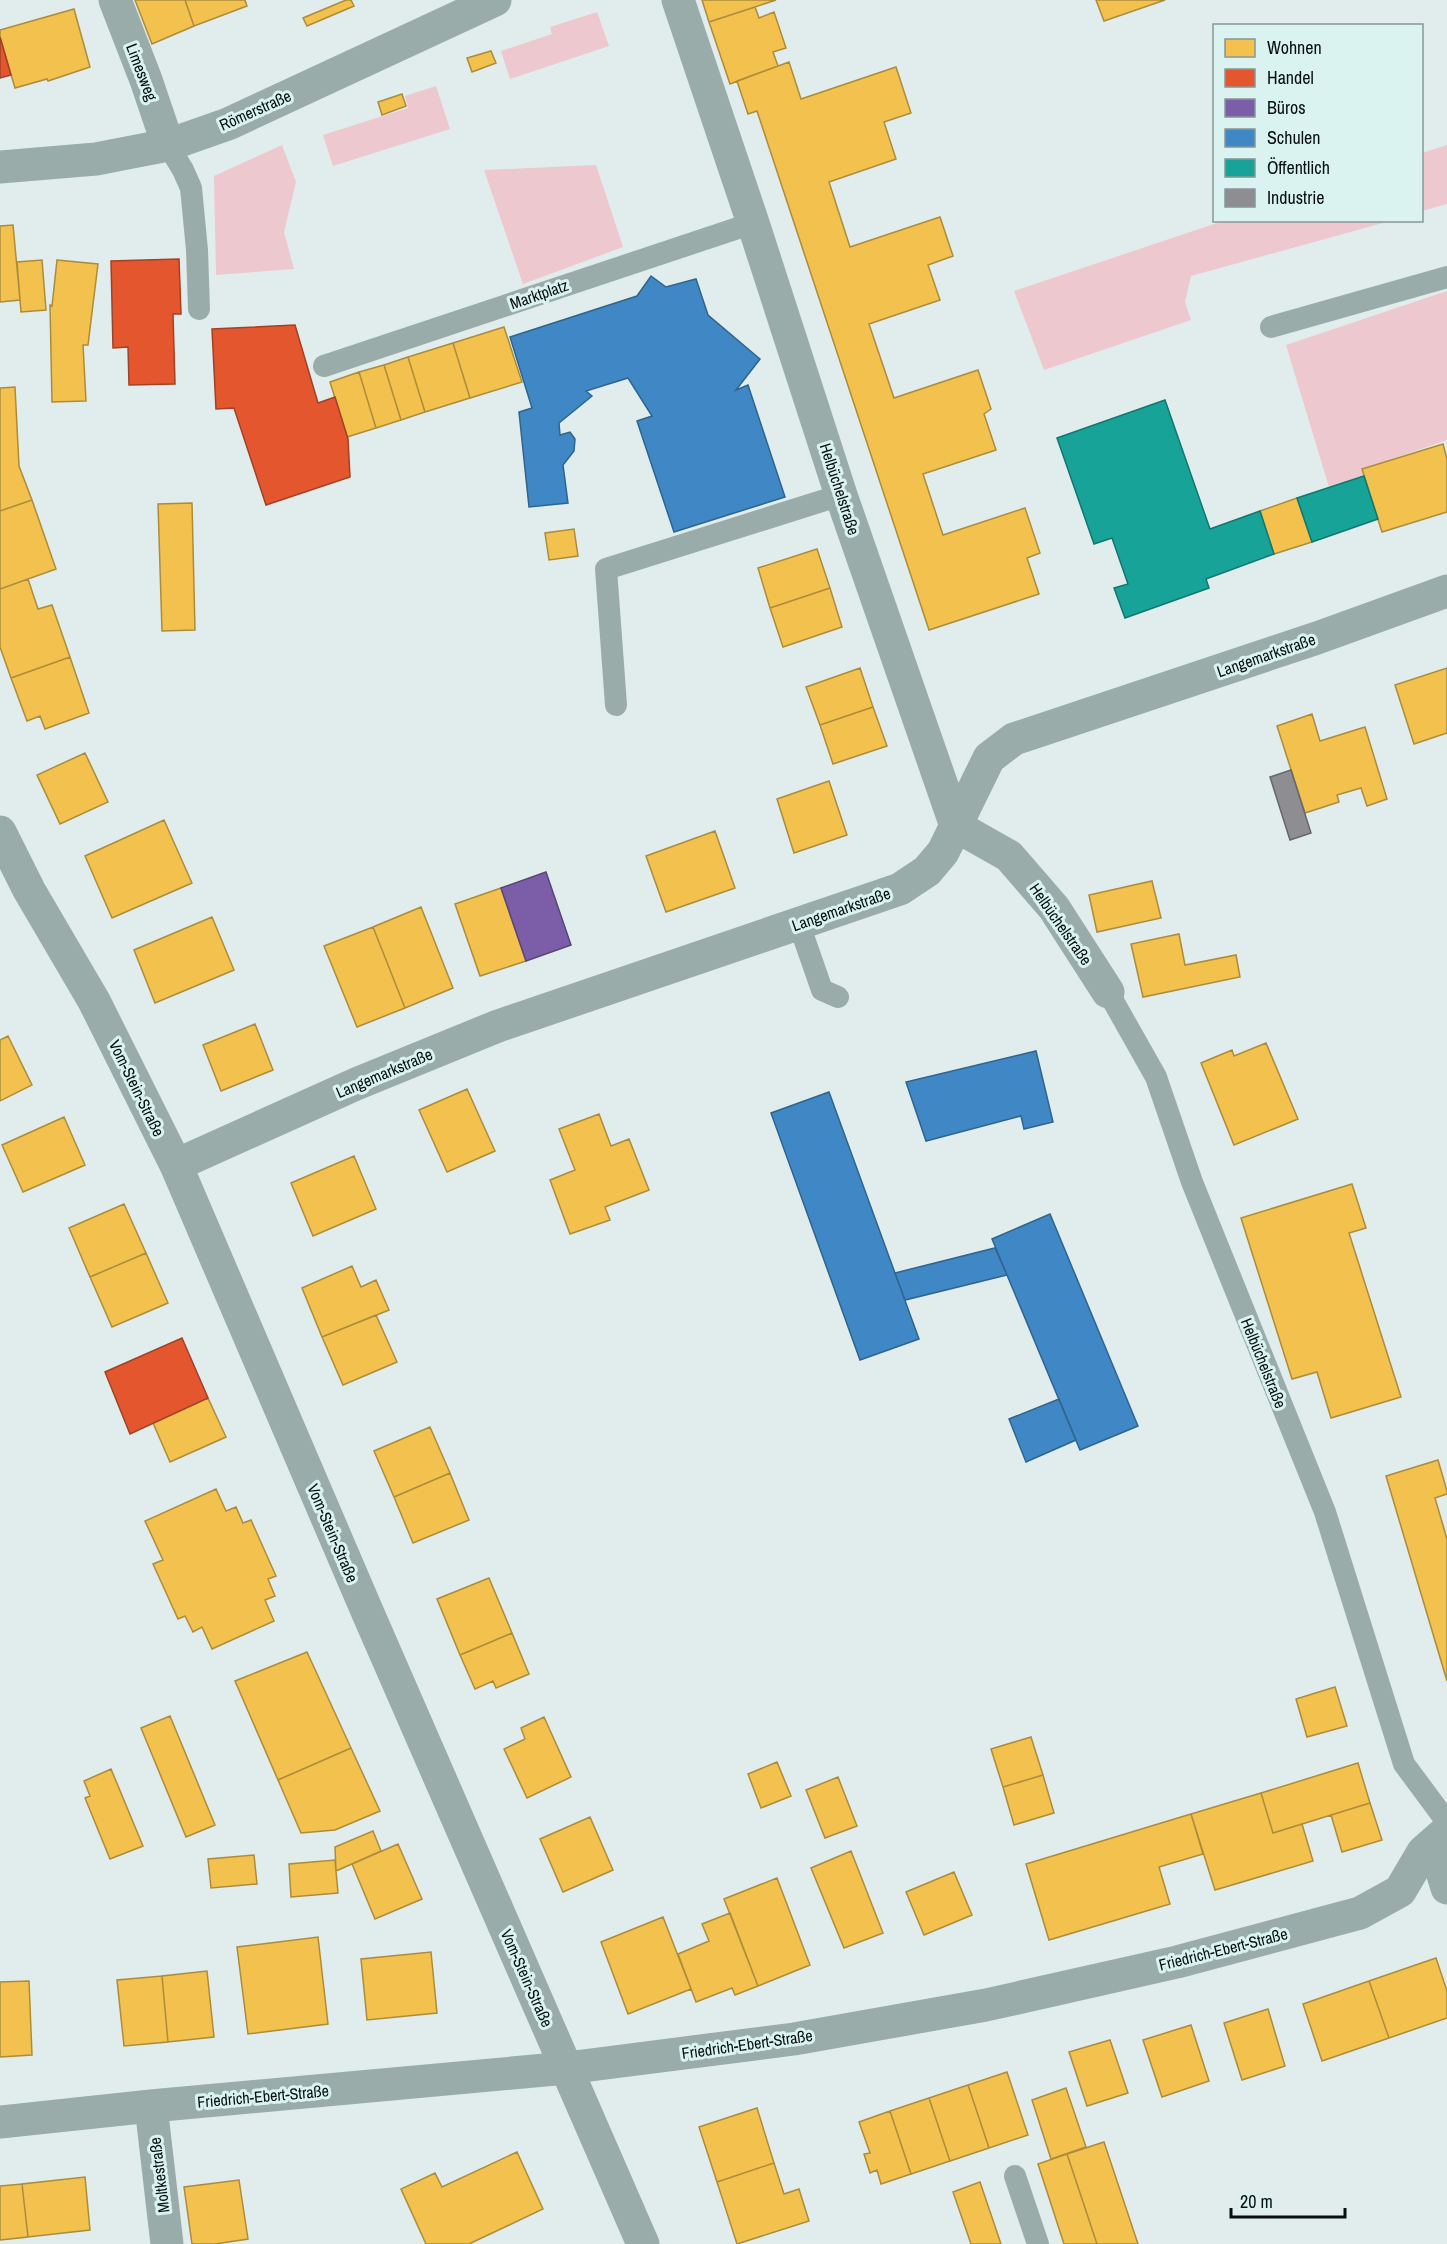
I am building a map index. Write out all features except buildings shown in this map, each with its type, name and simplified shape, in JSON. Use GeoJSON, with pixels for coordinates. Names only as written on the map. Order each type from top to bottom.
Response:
{"type":"FeatureCollection","features":[{"type":"Feature","properties":{"kind":"street","name":"Limesweg"},"geometry":{"type":"LineString","coordinates":[[115,0],[168,145]]}},
{"type":"Feature","properties":{"kind":"street","name":"Römerstraße"},"geometry":{"type":"LineString","coordinates":[[0,167],[96,159],[168,145],[228,124],[495,0]]}},
{"type":"Feature","properties":{"kind":"street","name":"Helbüchelstraße"},"geometry":{"type":"LineString","coordinates":[[678,0],[841,495],[956,826],[1009,856],[1054,908],[1108,992]]}},
{"type":"Feature","properties":{"kind":"street","name":"Langemarkstraße"},"geometry":{"type":"LineString","coordinates":[[176,1165],[356,1084],[498,1026],[900,889],[927,872],[944,852],[989,758],[1014,739],[1317,638],[1447,591]]}},
{"type":"Feature","properties":{"kind":"street","name":"Vom-Stein-Straße"},"geometry":{"type":"LineString","coordinates":[[0,832],[29,890],[94,1000],[176,1165],[366,1611],[643,2244]]}},
{"type":"Feature","properties":{"kind":"street","name":"Helbüchelstraße"},"geometry":{"type":"LineString","coordinates":[[1443,1831],[1437,1855],[1447,1888]]}},
{"type":"Feature","properties":{"kind":"street","name":"Friedrich-Ebert-Straße"},"geometry":{"type":"LineString","coordinates":[[0,2122],[567,2068],[805,2037],[986,2005],[1177,1962],[1360,1913],[1400,1891],[1423,1852],[1443,1831]]}},
{"type":"Feature","properties":{"kind":"street","name":"Moltkestraße"},"geometry":{"type":"LineString","coordinates":[[151,2106],[167,2244]]}},
{"type":"Feature","properties":{"kind":"lane"},"geometry":{"type":"LineString","coordinates":[[168,145],[191,188],[199,309]]}},
{"type":"Feature","properties":{"kind":"lane","name":"Marktplatz"},"geometry":{"type":"LineString","coordinates":[[324,366],[753,223]]}},
{"type":"Feature","properties":{"kind":"lane"},"geometry":{"type":"LineString","coordinates":[[1271,327],[1447,277]]}},
{"type":"Feature","properties":{"kind":"lane"},"geometry":{"type":"LineString","coordinates":[[616,705],[606,569],[841,495]]}},
{"type":"Feature","properties":{"kind":"lane"},"geometry":{"type":"LineString","coordinates":[[799,924],[822,990],[838,997]]}},
{"type":"Feature","properties":{"kind":"lane","name":"Helbüchelstraße"},"geometry":{"type":"LineString","coordinates":[[1108,992],[1156,1077],[1192,1182],[1325,1512],[1404,1764],[1443,1831]]}},
{"type":"Feature","properties":{"kind":"lane"},"geometry":{"type":"LineString","coordinates":[[1015,2176],[1038,2244]]}},
{"type":"Feature","properties":{"kind":"shaded area"},"geometry":{"type":"Polygon","coordinates":[[[597,12],[609,46],[510,79],[501,51],[552,34],[550,27],[597,12]]]}},
{"type":"Feature","properties":{"kind":"shaded area"},"geometry":{"type":"Polygon","coordinates":[[[436,86],[450,129],[333,166],[323,135],[408,108],[405,96],[436,86]]]}},
{"type":"Feature","properties":{"kind":"shaded area"},"geometry":{"type":"Polygon","coordinates":[[[282,145],[296,182],[284,232],[294,269],[216,275],[214,176],[282,145]]]}},
{"type":"Feature","properties":{"kind":"shaded area"},"geometry":{"type":"Polygon","coordinates":[[[1447,145],[1447,204],[1423,211],[1423,153],[1447,145]]]}},
{"type":"Feature","properties":{"kind":"shaded area"},"geometry":{"type":"Polygon","coordinates":[[[596,165],[623,247],[523,284],[484,170],[596,165]]]}},
{"type":"Feature","properties":{"kind":"shaded area"},"geometry":{"type":"Polygon","coordinates":[[[1220,222],[1386,222],[1191,276],[1185,302],[1191,320],[1044,370],[1014,291],[1220,222]]]}},
{"type":"Feature","properties":{"kind":"shaded area"},"geometry":{"type":"Polygon","coordinates":[[[1447,291],[1447,440],[1363,469],[1364,476],[1329,487],[1286,345],[1447,291]]]}}]}
